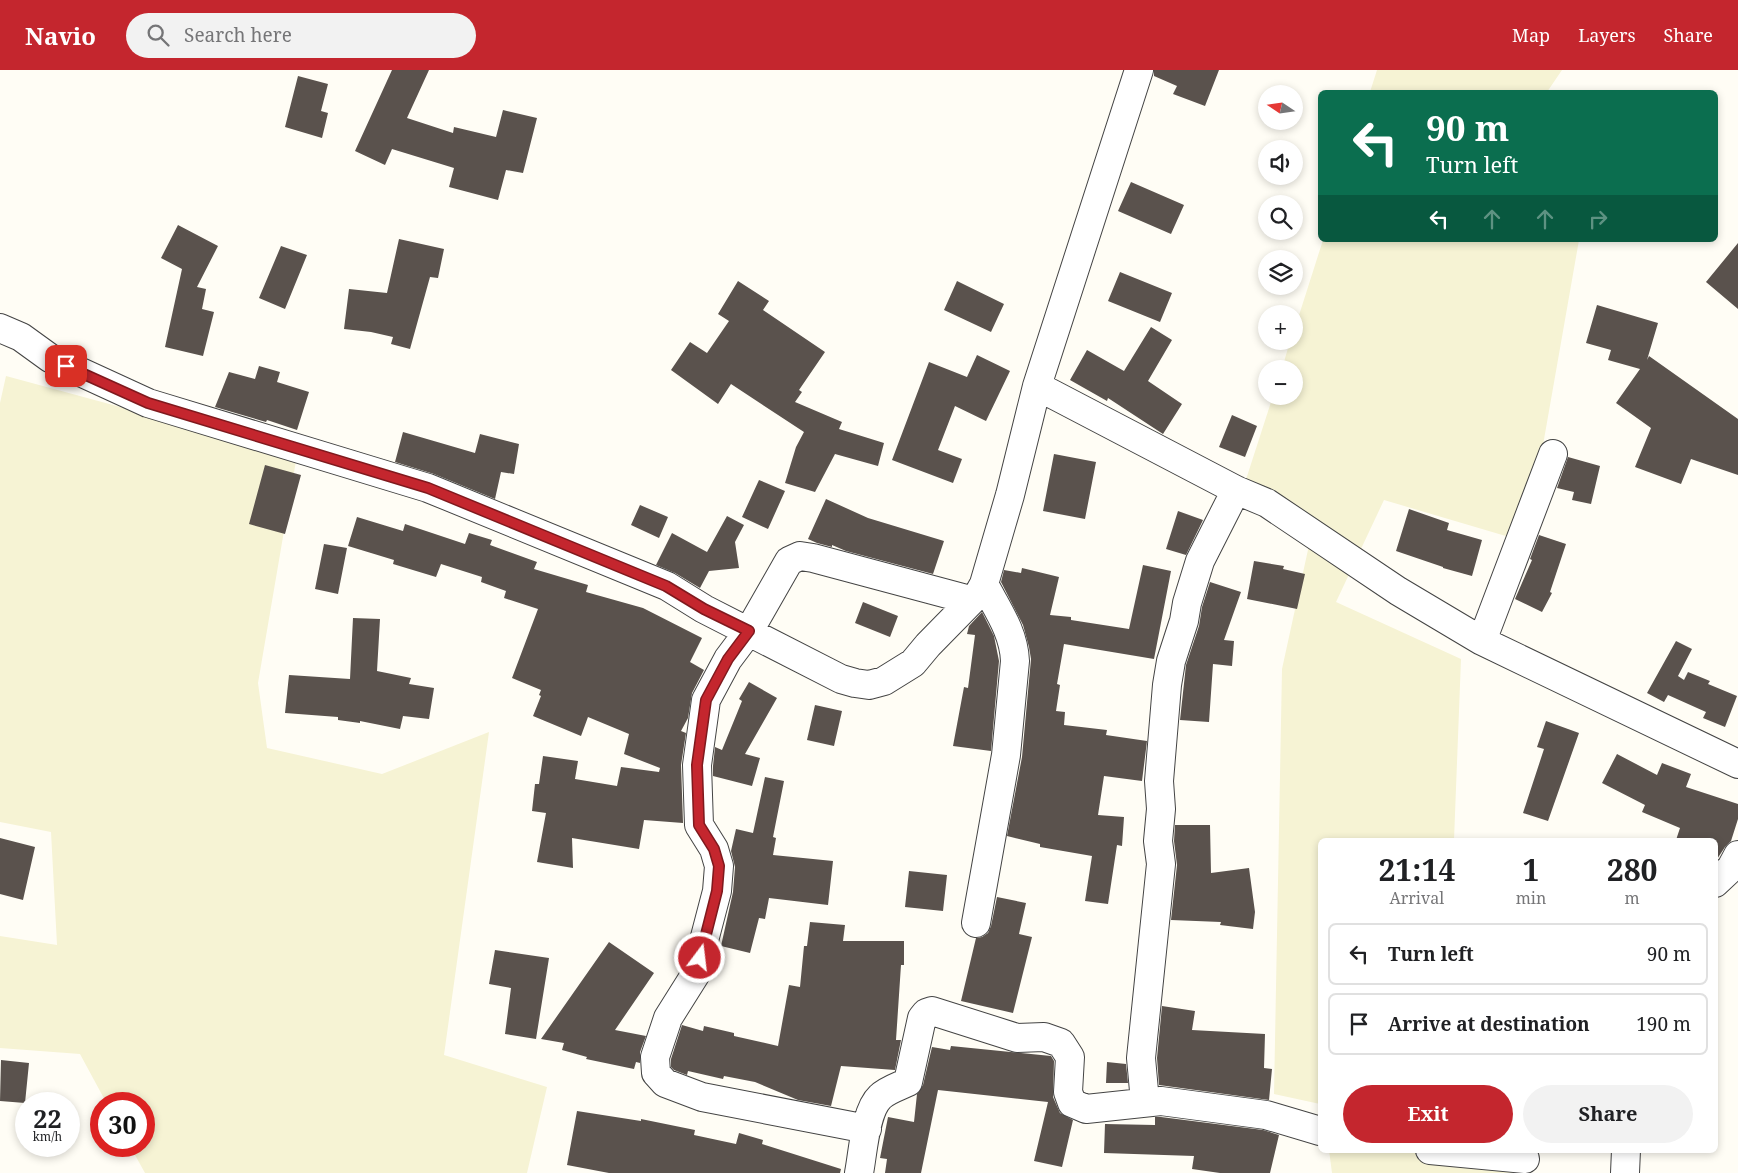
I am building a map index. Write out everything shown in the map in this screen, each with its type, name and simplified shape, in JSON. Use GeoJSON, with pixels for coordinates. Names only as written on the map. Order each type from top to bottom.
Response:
{"type":"FeatureCollection","features":[{"type":"Feature","properties":{"kind":"street"},"geometry":{"type":"LineString","coordinates":[[0,328],[21,337],[50,358],[148,403],[428,488],[666,586],[704,609],[841,679],[869,685],[884,682],[913,663],[977,592],[1010,495],[1037,386],[1139,70]]}},
{"type":"Feature","properties":{"kind":"street"},"geometry":{"type":"LineString","coordinates":[[1037,386],[1236,490],[1267,504],[1398,591],[1482,641],[1738,764]]}},
{"type":"Feature","properties":{"kind":"street"},"geometry":{"type":"LineString","coordinates":[[1482,641],[1553,454]]}},
{"type":"Feature","properties":{"kind":"street"},"geometry":{"type":"LineString","coordinates":[[1145,1102],[1141,1058],[1161,864],[1158,841],[1161,809],[1159,781],[1167,685],[1171,661],[1184,622],[1187,603],[1200,561],[1236,490]]}},
{"type":"Feature","properties":{"kind":"street"},"geometry":{"type":"LineString","coordinates":[[867,1128],[702,1097],[665,1083],[656,1073],[655,1057],[668,1018],[695,975],[717,891],[719,866],[714,849],[699,825],[697,765],[706,700],[728,659],[749,631],[790,561],[800,556],[977,592],[1009,631],[1014,646],[1015,661],[1006,755],[976,923]]}},
{"type":"Feature","properties":{"kind":"street"},"geometry":{"type":"LineString","coordinates":[[1718,880],[1731,868],[1738,855]]}},
{"type":"Feature","properties":{"kind":"street"},"geometry":{"type":"LineString","coordinates":[[859,1173],[873,1106],[881,1096],[908,1082],[922,1018],[926,1013],[932,1011],[1017,1038],[1044,1037],[1061,1043],[1070,1057],[1068,1092],[1072,1103],[1086,1109],[1161,1101],[1266,1115],[1318,1130]]}},
{"type":"Feature","properties":{"kind":"street"},"geometry":{"type":"LineString","coordinates":[[1462,1153],[1525,1159]]}},
{"type":"Feature","properties":{"kind":"street"},"geometry":{"type":"LineString","coordinates":[[1625,1173],[1626,1153]]}},
{"type":"Feature","properties":{"kind":"shaded area"},"geometry":{"type":"Polygon","coordinates":[[[1377,70],[1562,70],[1548,90],[1371,90],[1377,70]]]}},
{"type":"Feature","properties":{"kind":"shaded area"},"geometry":{"type":"Polygon","coordinates":[[[1322,242],[1579,242],[1526,542],[1384,500],[1336,602],[1461,659],[1454,838],[1318,838],[1318,1104],[1274,1094],[1282,669],[1311,536],[1240,498],[1270,405],[1303,405],[1303,360],[1285,360],[1287,350],[1303,350],[1302,305],[1322,242]]]}},
{"type":"Feature","properties":{"kind":"shaded area"},"geometry":{"type":"Polygon","coordinates":[[[6,376],[297,455],[258,683],[267,748],[382,774],[489,732],[444,1055],[547,1087],[527,1173],[145,1173],[136,1157],[155,1157],[155,1092],[101,1092],[80,1054],[0,1048],[0,936],[57,945],[51,832],[0,822],[0,403],[6,376]]]}},
{"type":"Feature","properties":{"kind":"shaded area"},"geometry":{"type":"Polygon","coordinates":[[[1329,1153],[1519,1153],[1521,1173],[1332,1173],[1329,1153]]]}},
{"type":"Feature","properties":{"kind":"building"},"geometry":{"type":"Polygon","coordinates":[[[392,70],[429,70],[407,118],[453,133],[454,127],[496,137],[503,110],[537,118],[523,173],[506,170],[498,200],[449,187],[454,168],[392,149],[385,165],[355,151],[392,70]]]}},
{"type":"Feature","properties":{"kind":"building"},"geometry":{"type":"Polygon","coordinates":[[[1154,70],[1219,70],[1205,106],[1173,94],[1177,86],[1154,76],[1154,70]]]}},
{"type":"Feature","properties":{"kind":"building"},"geometry":{"type":"Polygon","coordinates":[[[298,76],[328,84],[321,111],[328,113],[322,138],[285,127],[298,76]]]}},
{"type":"Feature","properties":{"kind":"building"},"geometry":{"type":"Polygon","coordinates":[[[1131,182],[1184,205],[1171,234],[1118,211],[1131,182]]]}},
{"type":"Feature","properties":{"kind":"building"},"geometry":{"type":"Polygon","coordinates":[[[178,225],[218,246],[197,287],[206,289],[202,309],[214,312],[203,356],[165,347],[182,269],[161,258],[178,225]]]}},
{"type":"Feature","properties":{"kind":"building"},"geometry":{"type":"Polygon","coordinates":[[[399,239],[444,249],[438,278],[430,277],[410,349],[391,344],[393,337],[344,329],[349,289],[387,293],[399,239]]]}},
{"type":"Feature","properties":{"kind":"building"},"geometry":{"type":"Polygon","coordinates":[[[1738,243],[1738,309],[1706,282],[1738,243]]]}},
{"type":"Feature","properties":{"kind":"building"},"geometry":{"type":"Polygon","coordinates":[[[281,246],[307,255],[285,309],[259,298],[281,246]]]}},
{"type":"Feature","properties":{"kind":"building"},"geometry":{"type":"Polygon","coordinates":[[[1120,272],[1172,293],[1160,322],[1108,301],[1120,272]]]}},
{"type":"Feature","properties":{"kind":"building"},"geometry":{"type":"Polygon","coordinates":[[[738,281],[769,301],[763,310],[825,352],[799,390],[802,392],[795,402],[842,422],[839,429],[884,443],[878,466],[835,454],[815,492],[785,483],[796,447],[804,432],[731,384],[718,404],[671,370],[690,342],[707,353],[729,321],[718,314],[738,281]]]}},
{"type":"Feature","properties":{"kind":"building"},"geometry":{"type":"Polygon","coordinates":[[[957,281],[1004,304],[991,332],[944,310],[957,281]]]}},
{"type":"Feature","properties":{"kind":"building"},"geometry":{"type":"Polygon","coordinates":[[[1597,305],[1658,323],[1647,360],[1649,356],[1738,419],[1738,475],[1691,459],[1681,484],[1635,467],[1651,428],[1616,403],[1640,369],[1608,360],[1611,350],[1586,343],[1597,305]]]}},
{"type":"Feature","properties":{"kind":"building"},"geometry":{"type":"Polygon","coordinates":[[[1151,327],[1172,340],[1148,381],[1182,404],[1163,434],[1108,398],[1107,401],[1070,380],[1087,350],[1124,371],[1151,327]]]}},
{"type":"Feature","properties":{"kind":"building"},"geometry":{"type":"Polygon","coordinates":[[[977,355],[1010,371],[986,421],[955,406],[938,450],[962,459],[953,483],[892,460],[929,362],[967,377],[977,355]]]}},
{"type":"Feature","properties":{"kind":"building"},"geometry":{"type":"Polygon","coordinates":[[[259,366],[280,372],[277,382],[309,392],[297,430],[267,420],[266,422],[215,407],[229,372],[255,379],[259,366]]]}},
{"type":"Feature","properties":{"kind":"building"},"geometry":{"type":"Polygon","coordinates":[[[1232,415],[1257,426],[1245,457],[1219,447],[1232,415]]]}},
{"type":"Feature","properties":{"kind":"building"},"geometry":{"type":"Polygon","coordinates":[[[403,432],[475,453],[480,434],[519,444],[514,474],[501,472],[495,499],[434,474],[395,462],[403,432]]]}},
{"type":"Feature","properties":{"kind":"building"},"geometry":{"type":"Polygon","coordinates":[[[1054,454],[1096,462],[1085,519],[1043,511],[1054,454]]]}},
{"type":"Feature","properties":{"kind":"building"},"geometry":{"type":"Polygon","coordinates":[[[1568,457],[1600,466],[1591,504],[1572,500],[1574,492],[1557,488],[1568,457]]]}},
{"type":"Feature","properties":{"kind":"building"},"geometry":{"type":"Polygon","coordinates":[[[265,465],[301,475],[285,534],[249,524],[265,465]]]}},
{"type":"Feature","properties":{"kind":"building"},"geometry":{"type":"Polygon","coordinates":[[[759,480],[785,491],[768,529],[742,517],[759,480]]]}},
{"type":"Feature","properties":{"kind":"building"},"geometry":{"type":"Polygon","coordinates":[[[826,499],[868,518],[944,541],[933,574],[808,539],[826,499]]]}},
{"type":"Feature","properties":{"kind":"building"},"geometry":{"type":"Polygon","coordinates":[[[640,505],[668,517],[659,538],[631,525],[640,505]]]}},
{"type":"Feature","properties":{"kind":"building"},"geometry":{"type":"Polygon","coordinates":[[[1409,509],[1449,523],[1447,530],[1482,540],[1472,576],[1396,551],[1409,509]]]}},
{"type":"Feature","properties":{"kind":"building"},"geometry":{"type":"Polygon","coordinates":[[[1178,511],[1203,520],[1186,555],[1166,549],[1178,511]]]}},
{"type":"Feature","properties":{"kind":"building"},"geometry":{"type":"Polygon","coordinates":[[[727,516],[744,525],[735,542],[739,568],[709,571],[700,588],[675,573],[656,565],[672,533],[707,552],[727,516]]]}},
{"type":"Feature","properties":{"kind":"building"},"geometry":{"type":"Polygon","coordinates":[[[357,517],[403,531],[405,524],[465,544],[469,533],[492,540],[490,545],[537,562],[534,569],[588,585],[586,592],[643,608],[702,638],[690,662],[704,670],[692,693],[688,718],[681,731],[686,733],[681,765],[683,823],[644,820],[639,849],[572,838],[573,868],[537,862],[546,813],[532,811],[535,784],[539,784],[543,756],[578,761],[575,779],[617,786],[621,767],[659,772],[660,768],[624,754],[629,734],[588,717],[581,736],[533,716],[541,696],[539,695],[541,690],[512,678],[538,609],[504,598],[506,591],[481,582],[482,577],[441,564],[436,577],[393,564],[394,560],[348,546],[357,517]]]}},
{"type":"Feature","properties":{"kind":"building"},"geometry":{"type":"Polygon","coordinates":[[[1539,535],[1566,544],[1550,592],[1552,593],[1542,612],[1515,599],[1532,560],[1530,559],[1539,535]]]}},
{"type":"Feature","properties":{"kind":"building"},"geometry":{"type":"Polygon","coordinates":[[[324,544],[347,548],[338,594],[315,589],[324,544]]]}},
{"type":"Feature","properties":{"kind":"building"},"geometry":{"type":"Polygon","coordinates":[[[1254,561],[1284,566],[1283,569],[1305,574],[1297,609],[1247,599],[1254,561]]]}},
{"type":"Feature","properties":{"kind":"building"},"geometry":{"type":"Polygon","coordinates":[[[1143,565],[1171,571],[1154,659],[1064,644],[1057,684],[1060,685],[1056,711],[1065,712],[1064,725],[1107,730],[1106,735],[1147,741],[1142,781],[1104,776],[1098,815],[1124,817],[1122,846],[1117,845],[1108,904],[1085,901],[1092,856],[1040,847],[1040,844],[1007,836],[1022,757],[1031,659],[1023,625],[1001,582],[1004,570],[1021,573],[1022,568],[1059,577],[1050,615],[1071,617],[1071,620],[1129,629],[1143,565]]]}},
{"type":"Feature","properties":{"kind":"building"},"geometry":{"type":"Polygon","coordinates":[[[1210,582],[1241,592],[1224,640],[1234,641],[1232,666],[1213,664],[1209,722],[1180,720],[1186,665],[1199,626],[1202,607],[1210,582]]]}},
{"type":"Feature","properties":{"kind":"building"},"geometry":{"type":"Polygon","coordinates":[[[863,602],[898,616],[890,637],[855,623],[863,602]]]}},
{"type":"Feature","properties":{"kind":"building"},"geometry":{"type":"Polygon","coordinates":[[[982,612],[994,636],[999,661],[991,751],[953,746],[964,687],[968,688],[975,635],[967,634],[969,626],[982,612]]]}},
{"type":"Feature","properties":{"kind":"building"},"geometry":{"type":"Polygon","coordinates":[[[353,618],[380,619],[377,671],[411,678],[409,684],[434,688],[429,719],[403,716],[400,729],[360,721],[360,723],[338,720],[338,717],[285,713],[289,675],[350,679],[353,618]]]}},
{"type":"Feature","properties":{"kind":"building"},"geometry":{"type":"Polygon","coordinates":[[[1676,641],[1692,649],[1678,676],[1684,680],[1688,672],[1710,681],[1708,684],[1737,696],[1725,727],[1703,718],[1706,712],[1668,695],[1664,702],[1647,693],[1676,641]]]}},
{"type":"Feature","properties":{"kind":"building"},"geometry":{"type":"Polygon","coordinates":[[[749,682],[777,698],[745,754],[760,758],[752,786],[713,776],[715,747],[722,750],[742,701],[739,699],[749,682]]]}},
{"type":"Feature","properties":{"kind":"building"},"geometry":{"type":"Polygon","coordinates":[[[815,705],[842,711],[834,746],[807,740],[815,705]]]}},
{"type":"Feature","properties":{"kind":"building"},"geometry":{"type":"Polygon","coordinates":[[[1546,721],[1579,733],[1548,821],[1523,813],[1544,749],[1537,747],[1546,721]]]}},
{"type":"Feature","properties":{"kind":"building"},"geometry":{"type":"Polygon","coordinates":[[[1617,754],[1657,775],[1662,763],[1691,774],[1686,787],[1738,804],[1738,819],[1731,841],[1718,858],[1718,838],[1677,838],[1680,828],[1642,812],[1645,805],[1602,783],[1617,754]]]}},
{"type":"Feature","properties":{"kind":"building"},"geometry":{"type":"Polygon","coordinates":[[[765,777],[784,781],[773,837],[776,838],[773,855],[833,861],[828,905],[769,898],[765,919],[759,918],[750,953],[721,946],[733,892],[735,867],[731,851],[736,829],[753,833],[765,777]]]}},
{"type":"Feature","properties":{"kind":"building"},"geometry":{"type":"Polygon","coordinates":[[[1175,825],[1210,825],[1211,873],[1249,868],[1255,912],[1253,929],[1220,925],[1221,922],[1171,920],[1177,865],[1174,841],[1175,825]]]}},
{"type":"Feature","properties":{"kind":"building"},"geometry":{"type":"Polygon","coordinates":[[[0,838],[35,847],[23,900],[0,894],[0,838]]]}},
{"type":"Feature","properties":{"kind":"building"},"geometry":{"type":"Polygon","coordinates":[[[909,871],[947,875],[943,911],[905,907],[909,871]]]}},
{"type":"Feature","properties":{"kind":"building"},"geometry":{"type":"Polygon","coordinates":[[[997,897],[1026,903],[1019,934],[1032,937],[1013,1013],[961,1001],[976,938],[988,933],[997,897]]]}},
{"type":"Feature","properties":{"kind":"building"},"geometry":{"type":"Polygon","coordinates":[[[810,922],[845,925],[843,941],[904,941],[904,965],[901,965],[896,1040],[901,1040],[895,1070],[841,1066],[831,1106],[798,1100],[755,1082],[724,1076],[723,1079],[688,1071],[687,1075],[674,1070],[671,1067],[671,1059],[682,1025],[703,1031],[704,1026],[734,1033],[734,1036],[778,1046],[789,985],[800,987],[804,946],[807,946],[810,922]]]}},
{"type":"Feature","properties":{"kind":"building"},"geometry":{"type":"Polygon","coordinates":[[[609,942],[654,973],[615,1030],[646,1036],[640,1052],[640,1063],[636,1062],[634,1069],[586,1059],[587,1057],[562,1050],[564,1043],[541,1039],[609,942]]]}},
{"type":"Feature","properties":{"kind":"building"},"geometry":{"type":"Polygon","coordinates":[[[495,950],[549,958],[536,1039],[505,1034],[511,988],[489,984],[495,950]]]}},
{"type":"Feature","properties":{"kind":"building"},"geometry":{"type":"Polygon","coordinates":[[[1162,1006],[1195,1011],[1192,1030],[1265,1034],[1264,1068],[1272,1069],[1269,1100],[1159,1085],[1157,1058],[1162,1006]]]}},
{"type":"Feature","properties":{"kind":"building"},"geometry":{"type":"Polygon","coordinates":[[[951,1046],[1051,1056],[1054,1061],[1053,1097],[1060,1113],[1073,1120],[1062,1167],[1034,1161],[1048,1102],[938,1090],[921,1173],[885,1173],[887,1159],[880,1158],[888,1117],[914,1122],[917,1094],[923,1085],[932,1047],[950,1050],[951,1046]]]}},
{"type":"Feature","properties":{"kind":"building"},"geometry":{"type":"Polygon","coordinates":[[[1,1060],[29,1063],[26,1092],[15,1092],[15,1102],[0,1101],[1,1060]]]}},
{"type":"Feature","properties":{"kind":"building"},"geometry":{"type":"Polygon","coordinates":[[[1107,1062],[1126,1064],[1128,1083],[1106,1083],[1107,1062]]]}},
{"type":"Feature","properties":{"kind":"building"},"geometry":{"type":"Polygon","coordinates":[[[577,1111],[641,1121],[641,1119],[695,1130],[694,1135],[736,1144],[739,1133],[763,1140],[762,1144],[841,1169],[840,1173],[609,1173],[567,1165],[577,1111]]]}},
{"type":"Feature","properties":{"kind":"building"},"geometry":{"type":"Polygon","coordinates":[[[1155,1117],[1263,1130],[1279,1135],[1270,1173],[1220,1173],[1192,1169],[1194,1156],[1104,1153],[1105,1124],[1155,1125],[1155,1117]]]}},
{"type":"Feature","properties":{"kind":"route"},"geometry":{"type":"LineString","coordinates":[[66,366],[148,403],[428,488],[666,586],[704,609],[749,631],[728,659],[706,700],[697,765],[699,825],[714,849],[719,866],[717,891],[700,958]]}}]}
